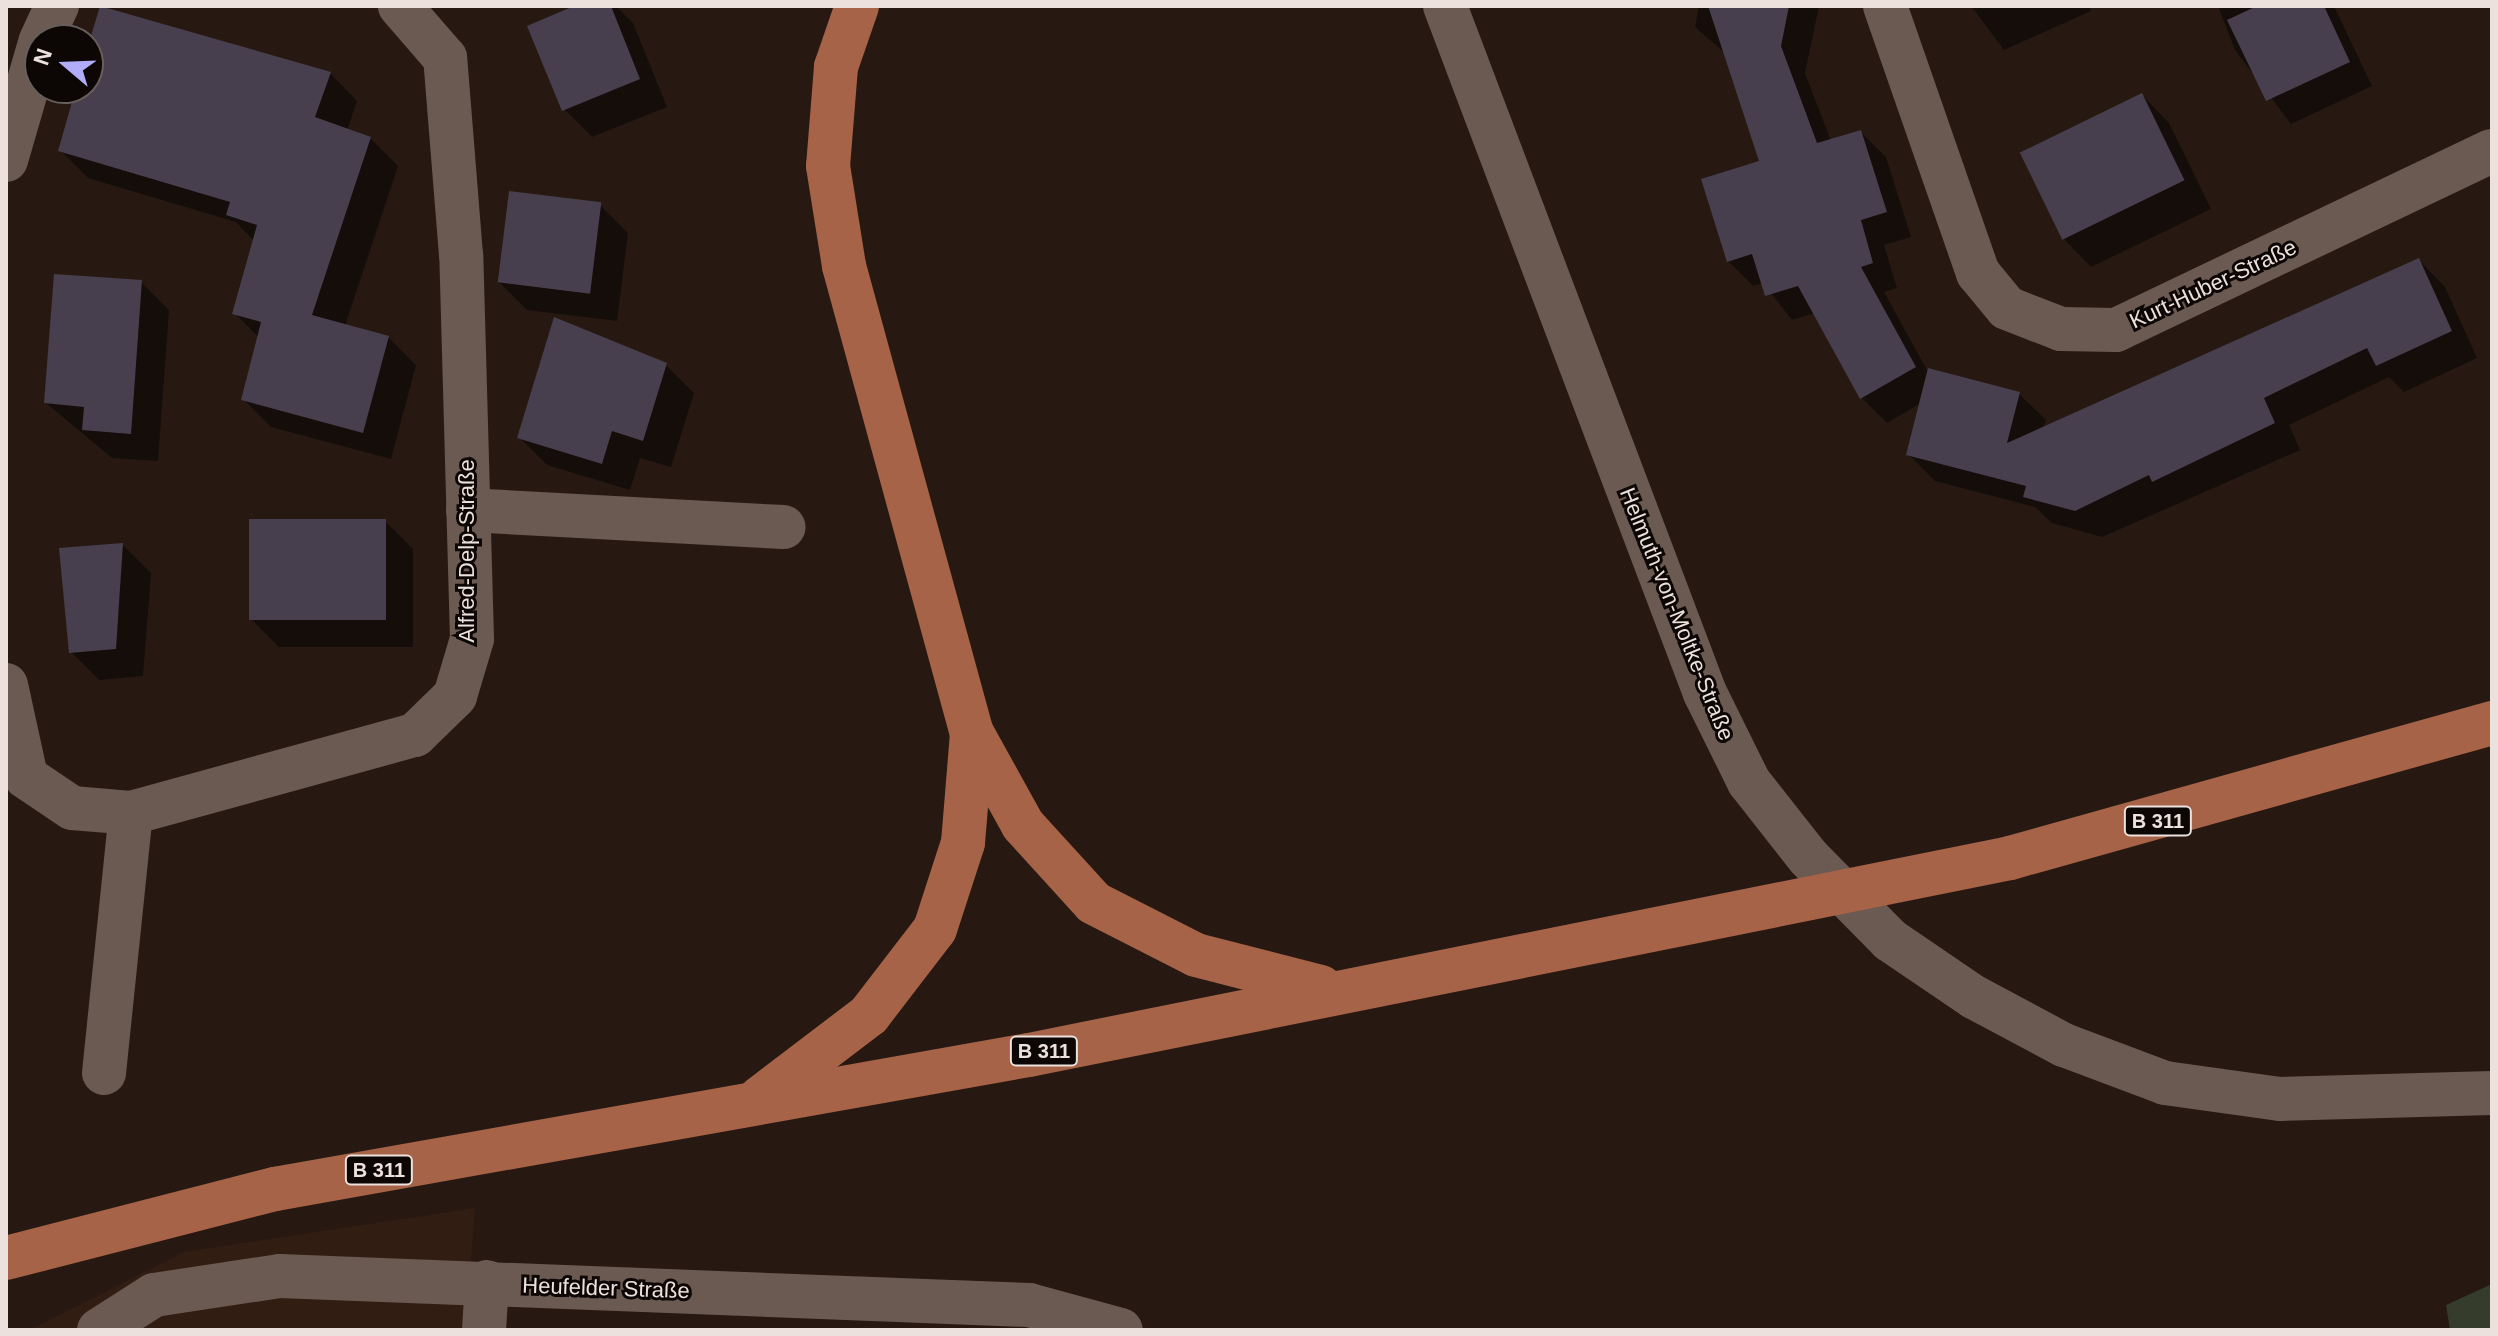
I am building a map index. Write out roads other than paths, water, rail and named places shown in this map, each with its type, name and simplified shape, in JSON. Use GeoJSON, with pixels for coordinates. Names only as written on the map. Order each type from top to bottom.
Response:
{"type":"FeatureCollection","features":[{"type":"Feature","properties":{"kind":"main road"},"geometry":{"type":"LineString","coordinates":[[857,6],[836,67],[830,180],[844,266],[972,733],[1023,825],[1094,903],[1196,955],[1331,990]]}},
{"type":"Feature","properties":{"kind":"main road","name":"B 311"},"geometry":{"type":"LineString","coordinates":[[6,1258],[275,1189],[1029,1055],[1331,990],[2010,858],[2492,723]]}},
{"type":"Feature","properties":{"kind":"main road"},"geometry":{"type":"LineString","coordinates":[[755,1102],[869,1015],[935,929],[963,843],[972,733]]}},
{"type":"Feature","properties":{"kind":"street","name":"Alfred-Delp-Straße"},"geometry":{"type":"LineString","coordinates":[[6,685],[26,777],[72,808],[131,813],[415,735],[455,696],[472,639],[445,58],[400,6]]}},
{"type":"Feature","properties":{"kind":"street","name":"Helmuth-von-Moltke-Straße"},"geometry":{"type":"LineString","coordinates":[[1445,6],[1705,693],[1749,782],[1808,857],[1890,940],[1974,997],[2064,1045],[2165,1083],[2280,1099],[2492,1093]]}},
{"type":"Feature","properties":{"kind":"street","name":"Kurt-Huber-Straße"},"geometry":{"type":"LineString","coordinates":[[1885,6],[1978,273],[2007,308],[2061,329],[2116,330],[2492,151]]}},
{"type":"Feature","properties":{"kind":"street"},"geometry":{"type":"LineString","coordinates":[[6,160],[24,99]]}},
{"type":"Feature","properties":{"kind":"street"},"geometry":{"type":"LineString","coordinates":[[468,510],[784,527]]}},
{"type":"Feature","properties":{"kind":"street"},"geometry":{"type":"LineString","coordinates":[[104,1073],[131,813]]}},
{"type":"Feature","properties":{"kind":"street","name":"Heufelder Straße"},"geometry":{"type":"LineString","coordinates":[[99,1330],[154,1295],[280,1276],[1029,1305],[1121,1330]]}},
{"type":"Feature","properties":{"kind":"street"},"geometry":{"type":"LineString","coordinates":[[484,1330],[487,1282]]}}]}
